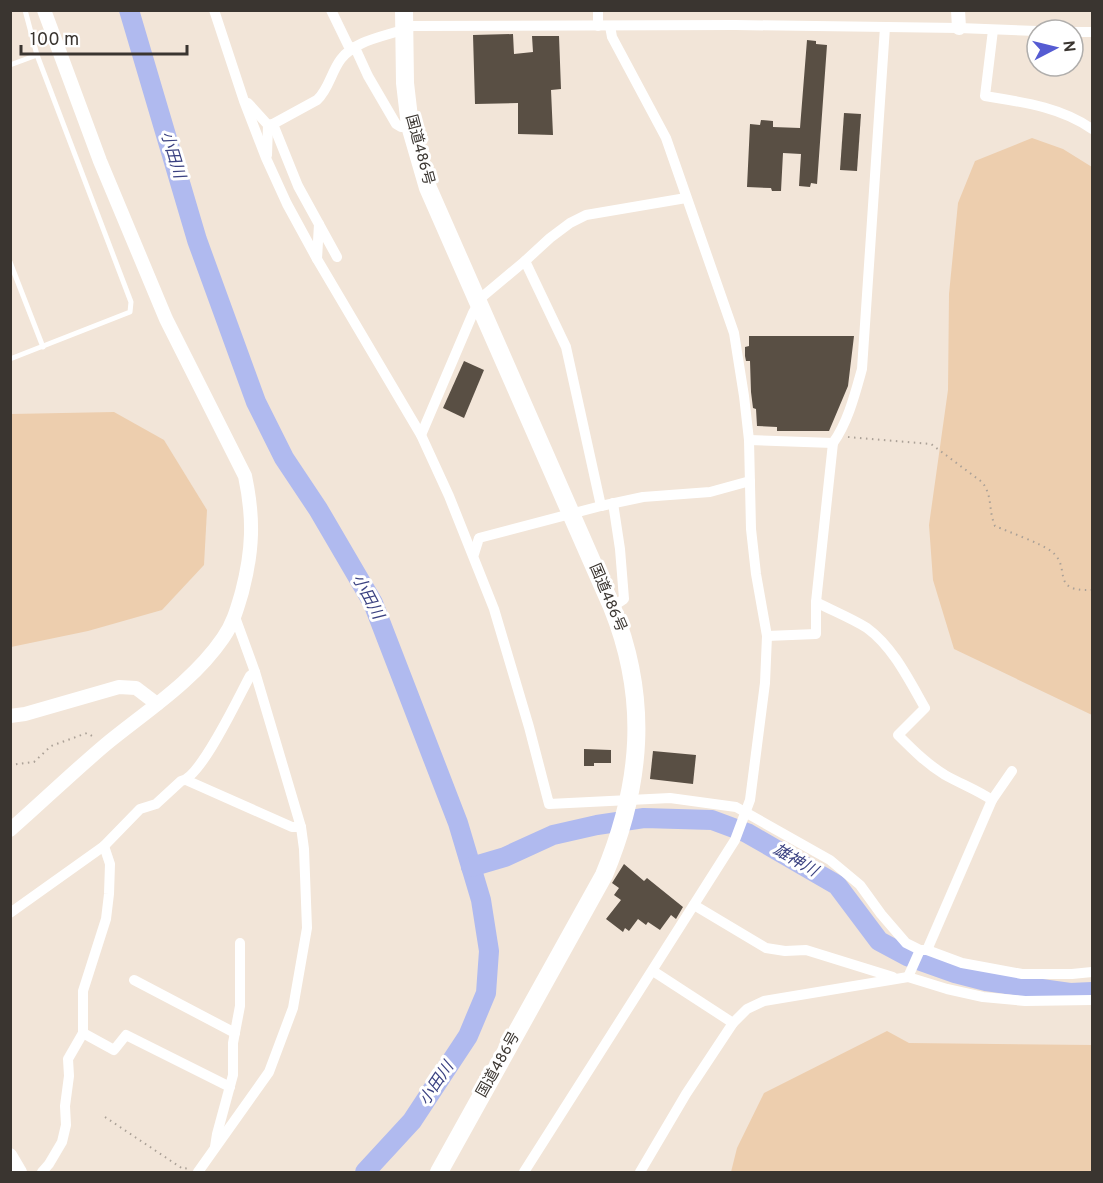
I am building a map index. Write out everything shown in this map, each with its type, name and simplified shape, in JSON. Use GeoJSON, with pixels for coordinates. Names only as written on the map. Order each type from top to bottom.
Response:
{"type":"FeatureCollection","features":[{"type":"Feature","properties":{"kind":"highway","name":"国道486号"},"geometry":{"type":"LineString","coordinates":[[404,10],[405,83],[410,126],[428,188],[612,607],[629,656],[636,705],[636,750],[629,801],[619,839],[593,895],[438,1173]]}},
{"type":"Feature","properties":{"kind":"street"},"geometry":{"type":"LineString","coordinates":[[10,830],[105,745],[157,704],[196,669],[223,639],[235,617],[250,561],[253,533],[245,476],[166,319],[100,161],[44,10]]}},
{"type":"Feature","properties":{"kind":"street"},"geometry":{"type":"LineString","coordinates":[[214,10],[244,101],[287,204],[421,435],[474,554],[508,654],[549,804],[670,798],[736,807],[830,860],[860,885],[881,914],[906,942],[922,952],[962,963],[1022,974],[1092,972]]}},
{"type":"Feature","properties":{"kind":"street"},"geometry":{"type":"LineString","coordinates":[[330,10],[348,45],[357,52],[396,124],[401,127],[410,126]]}},
{"type":"Feature","properties":{"kind":"street"},"geometry":{"type":"LineString","coordinates":[[524,1173],[735,840],[750,800],[765,683],[767,636],[751,529],[749,440],[734,333],[666,138],[604,26],[598,10]]}},
{"type":"Feature","properties":{"kind":"street"},"geometry":{"type":"LineString","coordinates":[[958,10],[959,28]]}},
{"type":"Feature","properties":{"kind":"street"},"geometry":{"type":"LineString","coordinates":[[271,124],[317,100],[323,94],[340,60],[353,49],[414,26],[885,27],[1025,31]]}},
{"type":"Feature","properties":{"kind":"street"},"geometry":{"type":"LineString","coordinates":[[767,636],[816,634],[816,602],[835,440],[852,401],[862,369],[885,27]]}},
{"type":"Feature","properties":{"kind":"street"},"geometry":{"type":"LineString","coordinates":[[993,30],[985,96],[1051,110],[1073,118],[1092,129]]}},
{"type":"Feature","properties":{"kind":"street"},"geometry":{"type":"LineString","coordinates":[[244,101],[271,124],[298,186],[337,257]]}},
{"type":"Feature","properties":{"kind":"street"},"geometry":{"type":"LineString","coordinates":[[266,158],[271,124]]}},
{"type":"Feature","properties":{"kind":"street"},"geometry":{"type":"LineString","coordinates":[[421,435],[482,297],[550,237],[586,215],[686,198]]}},
{"type":"Feature","properties":{"kind":"street"},"geometry":{"type":"LineString","coordinates":[[317,259],[319,224]]}},
{"type":"Feature","properties":{"kind":"street"},"geometry":{"type":"LineString","coordinates":[[525,261],[566,347],[620,549],[624,599],[612,607]]}},
{"type":"Feature","properties":{"kind":"street"},"geometry":{"type":"LineString","coordinates":[[749,440],[835,440]]}},
{"type":"Feature","properties":{"kind":"street"},"geometry":{"type":"LineString","coordinates":[[474,554],[479,538],[607,504],[643,497],[710,492],[750,481]]}},
{"type":"Feature","properties":{"kind":"street"},"geometry":{"type":"LineString","coordinates":[[816,602],[866,628],[887,646],[909,678],[925,708],[898,735],[925,761],[947,776],[980,791],[992,800]]}},
{"type":"Feature","properties":{"kind":"street"},"geometry":{"type":"LineString","coordinates":[[201,1169],[269,1072],[293,1008],[307,928],[301,827],[255,672],[235,617]]}},
{"type":"Feature","properties":{"kind":"street"},"geometry":{"type":"LineString","coordinates":[[10,913],[104,846],[140,809],[156,804],[181,781],[186,780],[204,761],[250,676],[255,672]]}},
{"type":"Feature","properties":{"kind":"street"},"geometry":{"type":"LineString","coordinates":[[10,716],[26,714],[119,687],[135,688],[157,704]]}},
{"type":"Feature","properties":{"kind":"street"},"geometry":{"type":"LineString","coordinates":[[909,975],[922,952],[992,800],[1012,771]]}},
{"type":"Feature","properties":{"kind":"street"},"geometry":{"type":"LineString","coordinates":[[186,780],[292,827],[301,827]]}},
{"type":"Feature","properties":{"kind":"street"},"geometry":{"type":"LineString","coordinates":[[42,1173],[62,1142],[66,1125],[68,1059],[83,1033],[83,991],[106,918],[110,864],[104,846]]}},
{"type":"Feature","properties":{"kind":"street"},"geometry":{"type":"LineString","coordinates":[[694,905],[766,948],[784,951],[806,950],[897,978]]}},
{"type":"Feature","properties":{"kind":"street"},"geometry":{"type":"LineString","coordinates":[[215,1150],[233,1074],[235,1033],[240,1006],[240,943]]}},
{"type":"Feature","properties":{"kind":"street"},"geometry":{"type":"LineString","coordinates":[[653,971],[734,1023]]}},
{"type":"Feature","properties":{"kind":"street"},"geometry":{"type":"LineString","coordinates":[[640,1173],[686,1094],[734,1023],[747,1009],[764,1001],[909,975],[947,989],[983,997],[1025,1001],[1092,1000]]}},
{"type":"Feature","properties":{"kind":"street"},"geometry":{"type":"LineString","coordinates":[[134,980],[235,1033]]}},
{"type":"Feature","properties":{"kind":"street"},"geometry":{"type":"LineString","coordinates":[[83,1033],[114,1050],[126,1035],[230,1087]]}},
{"type":"Feature","properties":{"kind":"street"},"geometry":{"type":"LineString","coordinates":[[10,1155],[20,1173]]}},
{"type":"Feature","properties":{"kind":"lane"},"geometry":{"type":"LineString","coordinates":[[10,359],[130,312],[131,302],[38,55],[25,10]]}},
{"type":"Feature","properties":{"kind":"lane"},"geometry":{"type":"LineString","coordinates":[[10,65],[38,55]]}},
{"type":"Feature","properties":{"kind":"lane"},"geometry":{"type":"LineString","coordinates":[[10,262],[43,347]]}},
{"type":"Feature","properties":{"kind":"path"},"geometry":{"type":"LineString","coordinates":[[835,440],[931,444],[982,482],[989,490],[990,515],[995,526],[1051,551],[1057,559],[1066,584],[1071,589],[1092,590]]}},
{"type":"Feature","properties":{"kind":"path"},"geometry":{"type":"LineString","coordinates":[[10,765],[34,762],[51,746],[87,733],[105,745]]}},
{"type":"Feature","properties":{"kind":"path"},"geometry":{"type":"LineString","coordinates":[[105,1117],[183,1169],[201,1169]]}},
{"type":"Feature","properties":{"kind":"shaded area"},"geometry":{"type":"Polygon","coordinates":[[[1032,138],[1063,149],[1092,167],[1092,715],[954,649],[933,580],[929,525],[948,390],[949,294],[958,203],[975,161],[1032,138]]]}},
{"type":"Feature","properties":{"kind":"shaded area"},"geometry":{"type":"Polygon","coordinates":[[[114,412],[164,440],[207,510],[204,565],[162,610],[88,631],[11,647],[11,414],[114,412]]]}},
{"type":"Feature","properties":{"kind":"shaded area"},"geometry":{"type":"Polygon","coordinates":[[[887,1031],[909,1043],[1092,1045],[1092,1172],[731,1172],[737,1148],[764,1093],[887,1031]]]}},
{"type":"Feature","properties":{"kind":"building"},"geometry":{"type":"Polygon","coordinates":[[[513,34],[514,54],[533,52],[532,36],[559,36],[561,89],[551,90],[553,135],[518,134],[518,103],[475,104],[473,35],[513,34]]]}},
{"type":"Feature","properties":{"kind":"building"},"geometry":{"type":"Polygon","coordinates":[[[807,40],[827,45],[817,184],[811,183],[810,187],[799,186],[801,154],[783,153],[781,191],[772,191],[771,188],[747,187],[750,124],[760,125],[761,120],[773,121],[773,127],[800,128],[807,40]]]}},
{"type":"Feature","properties":{"kind":"building"},"geometry":{"type":"Polygon","coordinates":[[[844,113],[861,114],[857,171],[840,170],[844,113]]]}},
{"type":"Feature","properties":{"kind":"building"},"geometry":{"type":"Polygon","coordinates":[[[749,336],[854,336],[848,386],[829,431],[777,431],[777,427],[757,426],[756,409],[753,408],[751,392],[750,361],[746,361],[745,356],[745,347],[749,346],[749,336]]]}},
{"type":"Feature","properties":{"kind":"building"},"geometry":{"type":"Polygon","coordinates":[[[464,361],[484,370],[464,418],[443,408],[464,361]]]}},
{"type":"Feature","properties":{"kind":"building"},"geometry":{"type":"Polygon","coordinates":[[[584,749],[611,750],[611,763],[594,763],[594,766],[584,766],[584,749]]]}},
{"type":"Feature","properties":{"kind":"building"},"geometry":{"type":"Polygon","coordinates":[[[653,751],[696,755],[693,784],[650,779],[653,751]]]}},
{"type":"Feature","properties":{"kind":"building"},"geometry":{"type":"Polygon","coordinates":[[[624,864],[644,881],[647,878],[683,907],[676,919],[671,915],[660,930],[638,919],[629,931],[625,928],[623,932],[606,919],[621,900],[614,895],[619,888],[612,883],[624,864]]]}},
{"type":"Feature","properties":{"kind":"waterway","name":"小田川"},"geometry":{"type":"LineString","coordinates":[[129,10],[197,240],[256,402],[284,458],[318,509],[373,603],[458,823],[481,900],[489,951],[486,993],[468,1036],[412,1121],[365,1172]]}},
{"type":"Feature","properties":{"kind":"waterway","name":"雄神川"},"geometry":{"type":"LineString","coordinates":[[471,867],[505,857],[553,835],[597,825],[644,818],[712,820],[747,833],[837,885],[879,941],[907,956],[986,981],[1070,993],[1092,992]]}}]}
